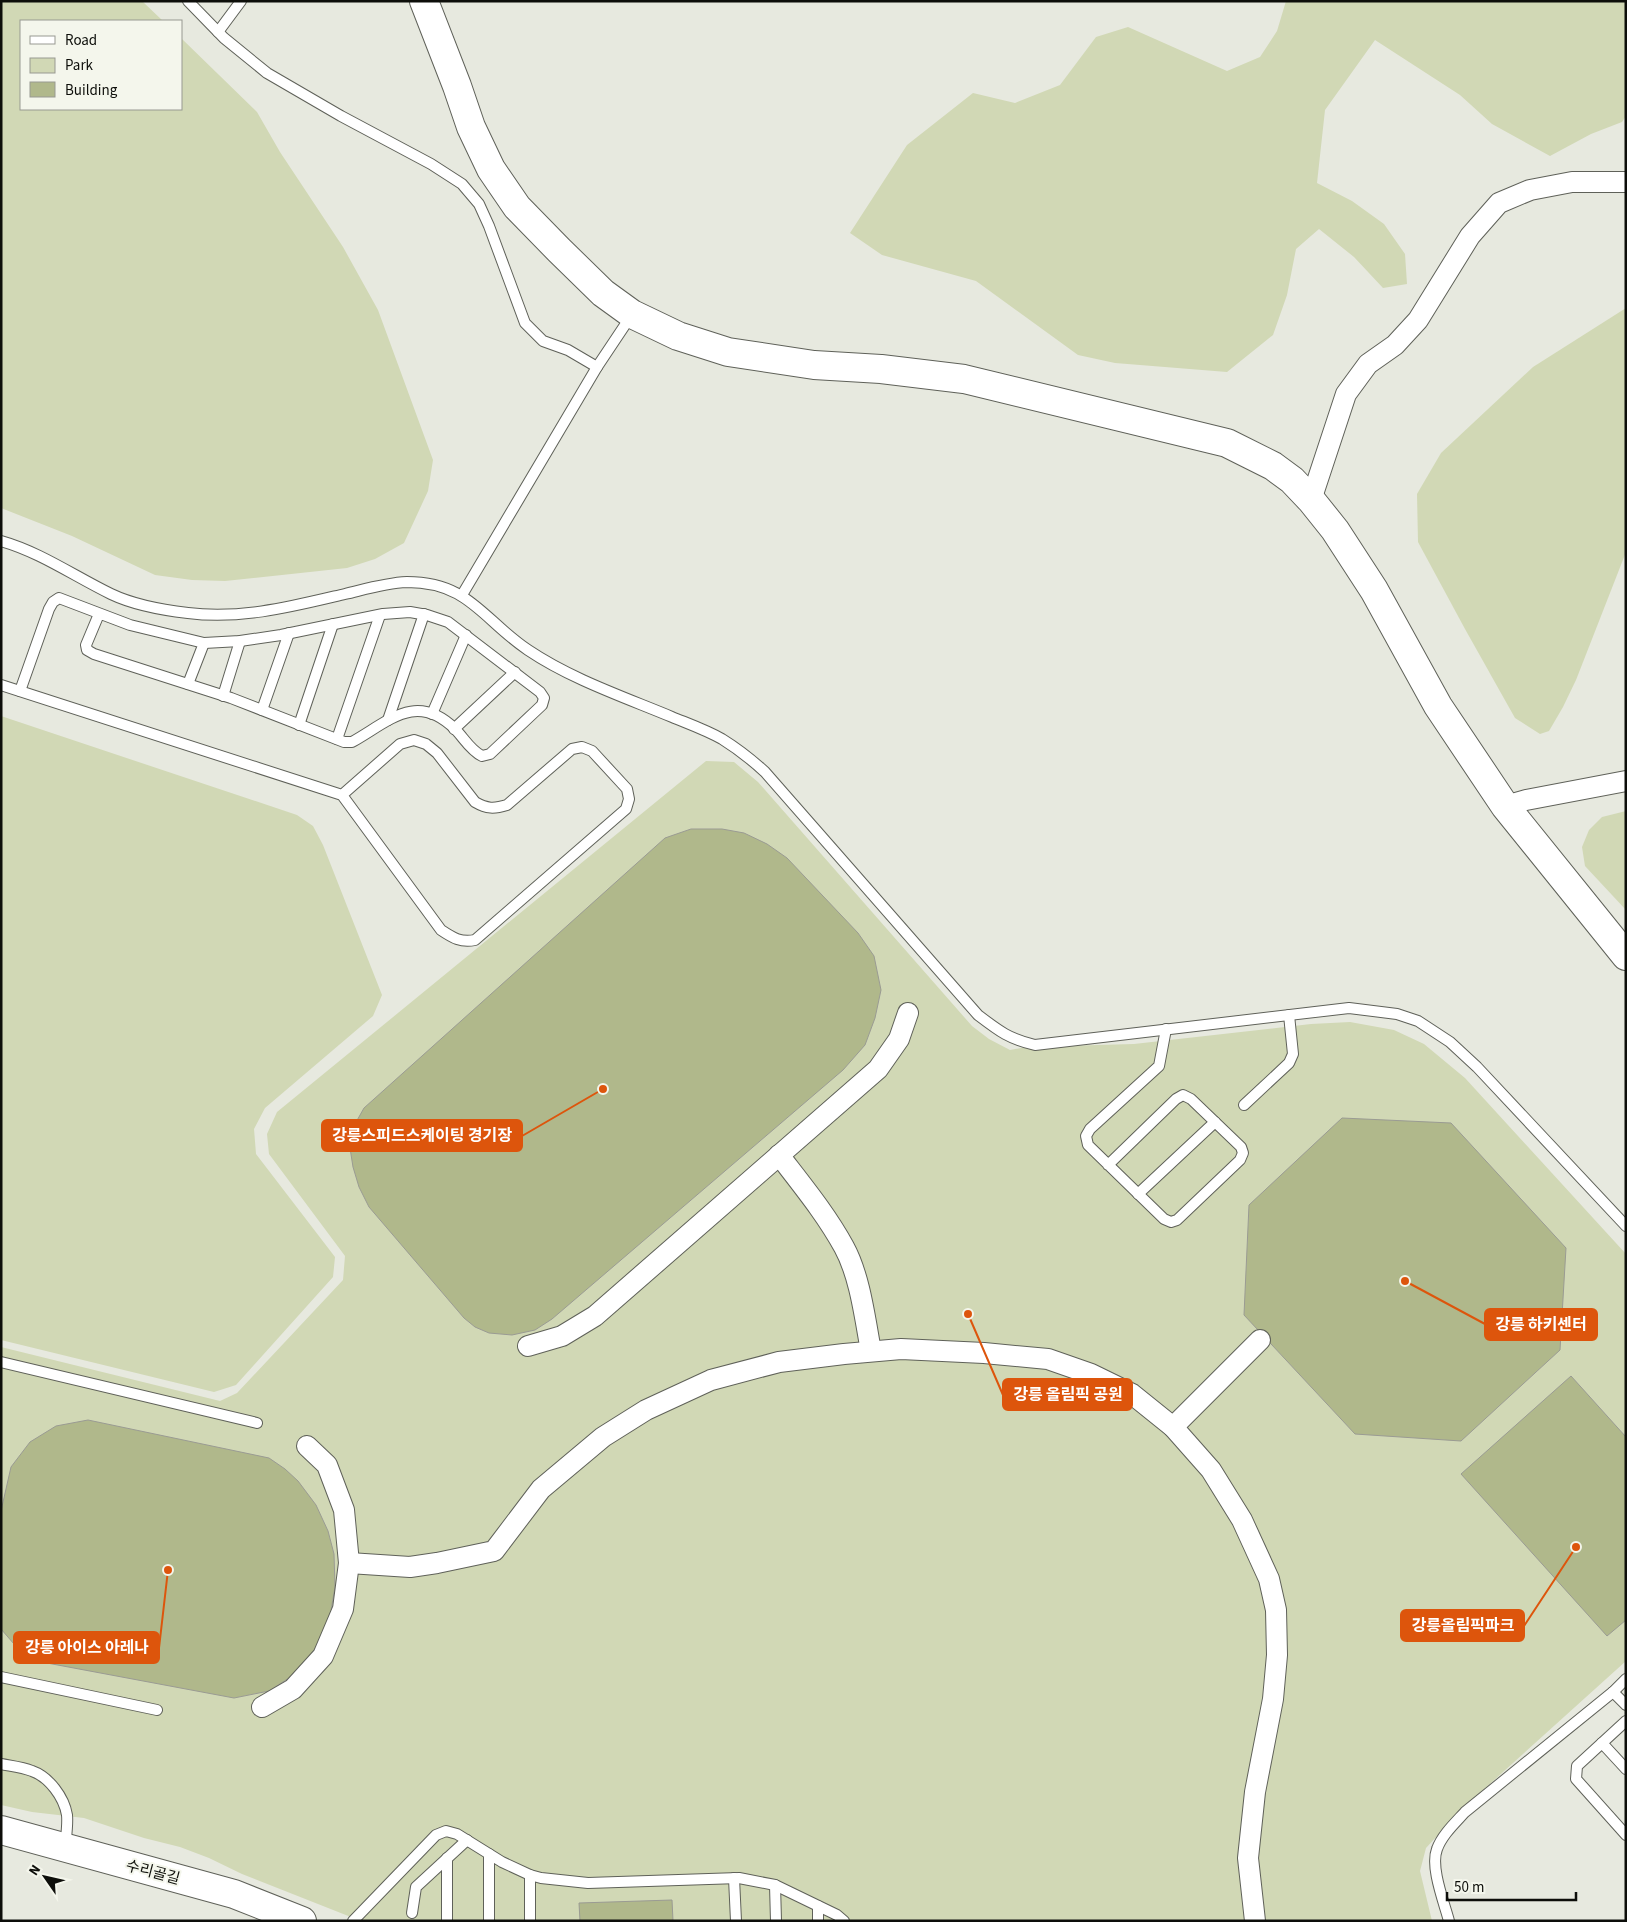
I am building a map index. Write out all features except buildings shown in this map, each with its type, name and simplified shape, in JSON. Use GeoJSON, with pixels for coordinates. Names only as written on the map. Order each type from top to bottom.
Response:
{"type":"FeatureCollection","features":[{"type":"Feature","properties":{"kind":"street"},"geometry":{"type":"LineString","coordinates":[[424,1],[471,127],[491,169],[518,207],[603,293],[632,314],[678,336],[728,352],[814,365],[881,369],[964,380],[1227,443],[1273,466],[1292,480],[1335,530],[1374,590],[1438,706],[1505,806],[1626,956]]}},
{"type":"Feature","properties":{"kind":"street"},"geometry":{"type":"LineString","coordinates":[[1311,500],[1346,394],[1368,364],[1394,345],[1418,320],[1470,236],[1499,204],[1530,190],[1572,182],[1626,182]]}},
{"type":"Feature","properties":{"kind":"street"},"geometry":{"type":"LineString","coordinates":[[1505,806],[1526,800],[1626,781]]}},
{"type":"Feature","properties":{"kind":"street"},"geometry":{"type":"LineString","coordinates":[[528,1346],[562,1336],[595,1316],[878,1069],[899,1039],[908,1013]]}},
{"type":"Feature","properties":{"kind":"street"},"geometry":{"type":"LineString","coordinates":[[779,1155],[815,1201],[845,1248],[862,1296],[871,1352]]}},
{"type":"Feature","properties":{"kind":"street"},"geometry":{"type":"LineString","coordinates":[[1173,1427],[1260,1340]]}},
{"type":"Feature","properties":{"kind":"street"},"geometry":{"type":"LineString","coordinates":[[349,1563],[410,1567],[494,1551],[541,1489],[603,1437],[646,1410],[711,1380],[779,1362],[900,1349],[984,1352],[1048,1360],[1091,1374],[1132,1394],[1173,1427],[1211,1470],[1242,1520],[1269,1579],[1276,1610],[1277,1655],[1273,1699],[1255,1792],[1248,1858],[1254,1921]]}},
{"type":"Feature","properties":{"kind":"street"},"geometry":{"type":"LineString","coordinates":[[262,1708],[293,1689],[323,1656],[343,1609],[349,1563],[344,1510],[327,1465],[307,1446]]}},
{"type":"Feature","properties":{"kind":"street","name":"수리골길"},"geometry":{"type":"LineString","coordinates":[[1,1830],[234,1894],[302,1921]]}},
{"type":"Feature","properties":{"kind":"lane"},"geometry":{"type":"LineString","coordinates":[[188,1],[218,32],[267,73],[341,116],[431,164],[462,184],[479,204],[525,322],[543,341],[568,350],[597,367]]}},
{"type":"Feature","properties":{"kind":"lane"},"geometry":{"type":"LineString","coordinates":[[218,32],[242,1]]}},
{"type":"Feature","properties":{"kind":"lane"},"geometry":{"type":"LineString","coordinates":[[462,595],[597,367],[632,314]]}},
{"type":"Feature","properties":{"kind":"lane"},"geometry":{"type":"LineString","coordinates":[[1,541],[22,547],[113,595],[147,606],[189,614],[230,616],[272,610],[384,584],[409,582],[437,585],[453,590],[462,595],[507,635],[543,659],[597,686],[704,730],[742,752],[766,772],[978,1014],[996,1030],[1014,1040],[1035,1045],[1349,1008],[1370,1009],[1397,1014],[1434,1030],[1450,1042],[1477,1067],[1626,1226]]}},
{"type":"Feature","properties":{"kind":"lane"},"geometry":{"type":"LineString","coordinates":[[20,691],[53,602],[60,598],[139,628],[204,643],[240,641],[380,615],[410,612],[424,614],[448,622],[515,672],[540,692],[544,698],[542,705],[497,748],[490,754],[482,756],[475,752],[454,728],[432,714],[414,710],[403,712],[352,742],[344,742],[223,696],[94,654],[87,650],[86,645],[98,614]]}},
{"type":"Feature","properties":{"kind":"lane"},"geometry":{"type":"LineString","coordinates":[[388,720],[424,614]]}},
{"type":"Feature","properties":{"kind":"lane"},"geometry":{"type":"LineString","coordinates":[[336,739],[380,615]]}},
{"type":"Feature","properties":{"kind":"lane"},"geometry":{"type":"LineString","coordinates":[[299,725],[333,624]]}},
{"type":"Feature","properties":{"kind":"lane"},"geometry":{"type":"LineString","coordinates":[[262,710],[289,633]]}},
{"type":"Feature","properties":{"kind":"lane"},"geometry":{"type":"LineString","coordinates":[[432,714],[466,635]]}},
{"type":"Feature","properties":{"kind":"lane"},"geometry":{"type":"LineString","coordinates":[[223,696],[240,641]]}},
{"type":"Feature","properties":{"kind":"lane"},"geometry":{"type":"LineString","coordinates":[[188,684],[204,643]]}},
{"type":"Feature","properties":{"kind":"lane"},"geometry":{"type":"LineString","coordinates":[[454,728],[515,672]]}},
{"type":"Feature","properties":{"kind":"lane"},"geometry":{"type":"LineString","coordinates":[[1,685],[342,795],[441,930],[452,938],[465,942],[476,940],[626,809],[629,798],[627,789],[592,751],[582,747],[572,749],[507,805],[495,808],[484,807],[475,802],[436,753],[426,744],[414,740],[400,744],[342,795]]}},
{"type":"Feature","properties":{"kind":"lane"},"geometry":{"type":"LineString","coordinates":[[1244,1105],[1289,1063],[1294,1054],[1289,1015]]}},
{"type":"Feature","properties":{"kind":"lane"},"geometry":{"type":"LineString","coordinates":[[1108,1164],[1183,1095],[1191,1099],[1241,1147],[1243,1153],[1240,1160],[1177,1220],[1171,1222],[1164,1219],[1088,1145],[1086,1136],[1090,1130],[1158,1066],[1166,1029]]}},
{"type":"Feature","properties":{"kind":"lane"},"geometry":{"type":"LineString","coordinates":[[1138,1194],[1215,1122]]}},
{"type":"Feature","properties":{"kind":"lane"},"geometry":{"type":"LineString","coordinates":[[1,1362],[257,1423]]}},
{"type":"Feature","properties":{"kind":"lane"},"geometry":{"type":"LineString","coordinates":[[1,1677],[157,1710]]}},
{"type":"Feature","properties":{"kind":"lane"},"geometry":{"type":"LineString","coordinates":[[1449,1921],[1436,1875],[1436,1850],[1449,1829],[1465,1812],[1613,1692],[1626,1679]]}},
{"type":"Feature","properties":{"kind":"lane"},"geometry":{"type":"LineString","coordinates":[[1613,1692],[1626,1705]]}},
{"type":"Feature","properties":{"kind":"lane"},"geometry":{"type":"LineString","coordinates":[[1626,1721],[1577,1766],[1576,1779],[1626,1835]]}},
{"type":"Feature","properties":{"kind":"lane"},"geometry":{"type":"LineString","coordinates":[[1602,1743],[1626,1770]]}},
{"type":"Feature","properties":{"kind":"lane"},"geometry":{"type":"LineString","coordinates":[[1,1764],[31,1770],[41,1775],[52,1786],[60,1798],[67,1816],[65,1848]]}},
{"type":"Feature","properties":{"kind":"lane"},"geometry":{"type":"LineString","coordinates":[[353,1921],[436,1835],[446,1831],[457,1834],[489,1854],[530,1875],[541,1878],[588,1883],[734,1878],[775,1885],[844,1921]]}},
{"type":"Feature","properties":{"kind":"lane"},"geometry":{"type":"LineString","coordinates":[[412,1913],[416,1887],[466,1840]]}},
{"type":"Feature","properties":{"kind":"lane"},"geometry":{"type":"LineString","coordinates":[[489,1854],[489,1921]]}},
{"type":"Feature","properties":{"kind":"lane"},"geometry":{"type":"LineString","coordinates":[[447,1858],[447,1921]]}},
{"type":"Feature","properties":{"kind":"lane"},"geometry":{"type":"LineString","coordinates":[[530,1875],[530,1921]]}},
{"type":"Feature","properties":{"kind":"lane"},"geometry":{"type":"LineString","coordinates":[[734,1878],[736,1921]]}},
{"type":"Feature","properties":{"kind":"lane"},"geometry":{"type":"LineString","coordinates":[[775,1885],[776,1921]]}},
{"type":"Feature","properties":{"kind":"lane"},"geometry":{"type":"LineString","coordinates":[[818,1906],[818,1921]]}},
{"type":"Feature","properties":{"kind":"green space"},"geometry":{"type":"Polygon","coordinates":[[[1,1],[142,1],[162,20],[20,20],[20,110],[182,110],[182,39],[257,112],[280,152],[343,247],[378,310],[433,460],[428,491],[404,543],[375,559],[347,568],[225,581],[192,580],[155,575],[72,536],[1,508],[1,1]]]}},
{"type":"Feature","properties":{"kind":"green space"},"geometry":{"type":"Polygon","coordinates":[[[1286,1],[1626,1],[1626,116],[1622,122],[1591,134],[1550,156],[1492,124],[1460,95],[1375,40],[1325,110],[1317,183],[1352,201],[1384,224],[1405,254],[1407,284],[1383,288],[1354,257],[1319,229],[1296,249],[1287,295],[1273,335],[1227,372],[1115,363],[1078,355],[976,281],[882,255],[850,233],[907,145],[973,93],[1015,103],[1060,85],[1096,37],[1128,27],[1227,71],[1260,57],[1277,31],[1286,1]]]}},
{"type":"Feature","properties":{"kind":"green space"},"geometry":{"type":"Polygon","coordinates":[[[1626,308],[1626,552],[1576,680],[1549,731],[1540,734],[1515,718],[1418,542],[1417,494],[1441,453],[1533,367],[1626,308]]]}},
{"type":"Feature","properties":{"kind":"green space"},"geometry":{"type":"Polygon","coordinates":[[[1,716],[297,815],[313,826],[323,845],[382,995],[373,1016],[265,1108],[254,1129],[256,1154],[335,1257],[333,1277],[236,1385],[214,1392],[1,1340],[1,716]]]}},
{"type":"Feature","properties":{"kind":"green space"},"geometry":{"type":"Polygon","coordinates":[[[706,761],[734,762],[758,782],[972,1026],[989,1039],[1010,1050],[1026,1047],[1134,1044],[1311,1024],[1350,1022],[1394,1030],[1424,1044],[1465,1078],[1626,1254],[1626,1661],[1461,1810],[1426,1848],[1420,1871],[1432,1921],[361,1921],[242,1874],[180,1847],[144,1838],[84,1818],[32,1812],[1,1805],[1,1347],[220,1401],[237,1393],[343,1280],[345,1256],[269,1154],[267,1134],[277,1112],[706,761]]]}},
{"type":"Feature","properties":{"kind":"green space"},"geometry":{"type":"Polygon","coordinates":[[[1626,811],[1626,910],[1585,866],[1582,847],[1589,830],[1602,817],[1626,811]]]}},
{"type":"Feature","properties":{"kind":"place","name":"강릉스피드스케이팅 경기장"},"geometry":{"type":"Point","coordinates":[603,1089]}},
{"type":"Feature","properties":{"kind":"place","name":"강릉 하키센터"},"geometry":{"type":"Point","coordinates":[1405,1281]}},
{"type":"Feature","properties":{"kind":"place","name":"강릉 올림픽 공원"},"geometry":{"type":"Point","coordinates":[968,1314]}},
{"type":"Feature","properties":{"kind":"place","name":"강릉올림픽파크"},"geometry":{"type":"Point","coordinates":[1576,1547]}},
{"type":"Feature","properties":{"kind":"place","name":"강릉 아이스 아레나"},"geometry":{"type":"Point","coordinates":[168,1570]}}]}
